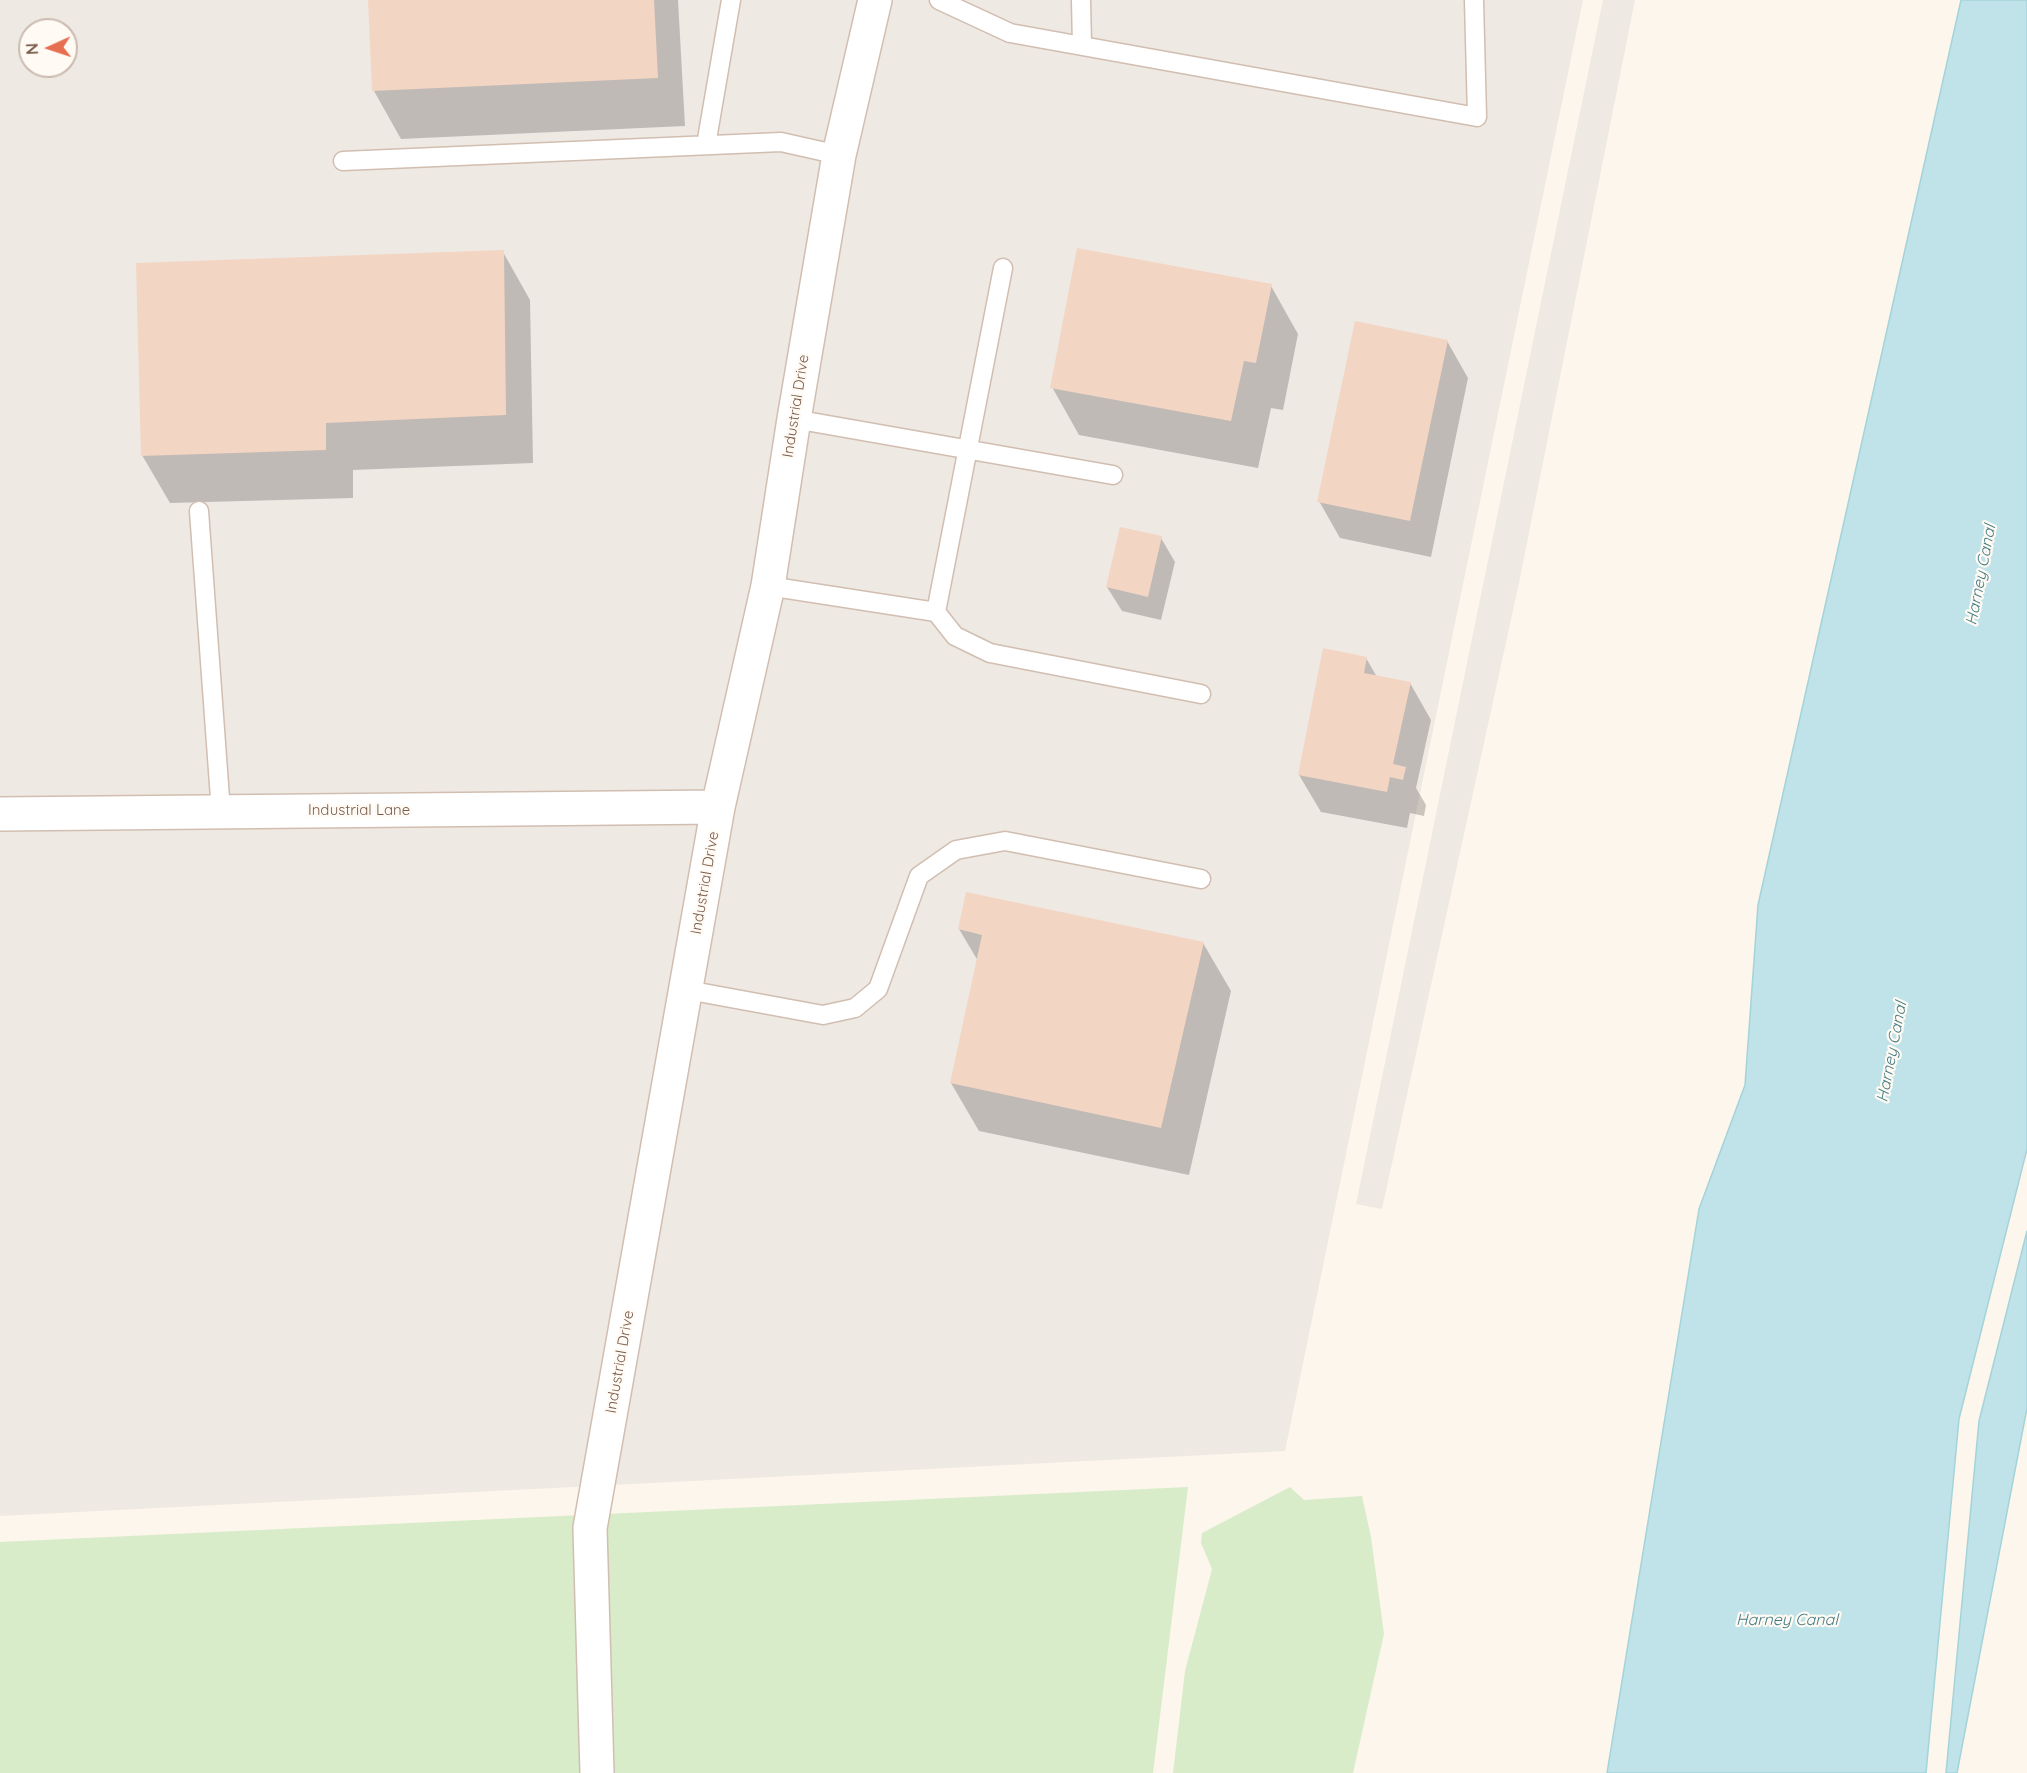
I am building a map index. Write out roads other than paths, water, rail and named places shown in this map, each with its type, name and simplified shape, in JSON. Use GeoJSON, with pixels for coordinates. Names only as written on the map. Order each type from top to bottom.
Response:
{"type":"FeatureCollection","features":[{"type":"Feature","properties":{"kind":"street","name":"Industrial Drive"},"geometry":{"type":"LineString","coordinates":[[597,1773],[590,1528],[718,807],[768,586],[839,155],[875,0]]}},
{"type":"Feature","properties":{"kind":"street","name":"Industrial Lane"},"geometry":{"type":"LineString","coordinates":[[0,814],[718,807]]}},
{"type":"Feature","properties":{"kind":"lane"},"geometry":{"type":"LineString","coordinates":[[706,145],[731,0]]}},
{"type":"Feature","properties":{"kind":"lane"},"geometry":{"type":"LineString","coordinates":[[939,0],[1010,33],[1477,117],[1474,0]]}},
{"type":"Feature","properties":{"kind":"lane"},"geometry":{"type":"LineString","coordinates":[[1081,0],[1082,45]]}},
{"type":"Feature","properties":{"kind":"lane"},"geometry":{"type":"LineString","coordinates":[[343,161],[781,142],[839,155]]}},
{"type":"Feature","properties":{"kind":"lane"},"geometry":{"type":"LineString","coordinates":[[936,612],[1003,268]]}},
{"type":"Feature","properties":{"kind":"lane"},"geometry":{"type":"LineString","coordinates":[[794,419],[1113,475]]}},
{"type":"Feature","properties":{"kind":"lane"},"geometry":{"type":"LineString","coordinates":[[199,511],[221,812]]}},
{"type":"Feature","properties":{"kind":"lane"},"geometry":{"type":"LineString","coordinates":[[768,586],[936,612],[956,636],[990,653],[1201,694]]}},
{"type":"Feature","properties":{"kind":"lane"},"geometry":{"type":"LineString","coordinates":[[687,990],[823,1015],[855,1008],[878,989],[920,876],[956,850],[1005,841],[1201,879]]}},
{"type":"Feature","properties":{"kind":"water","name":"Harney Canal"},"geometry":{"type":"Polygon","coordinates":[[[1961,0],[2027,0],[2027,1149],[1959,1419],[1926,1773],[1607,1773],[1699,1209],[1745,1085],[1758,905],[1961,0]]]}},
{"type":"Feature","properties":{"kind":"water"},"geometry":{"type":"Polygon","coordinates":[[[2027,1231],[2027,1408],[1957,1773],[1946,1773],[1979,1421],[2027,1231]]]}}]}
